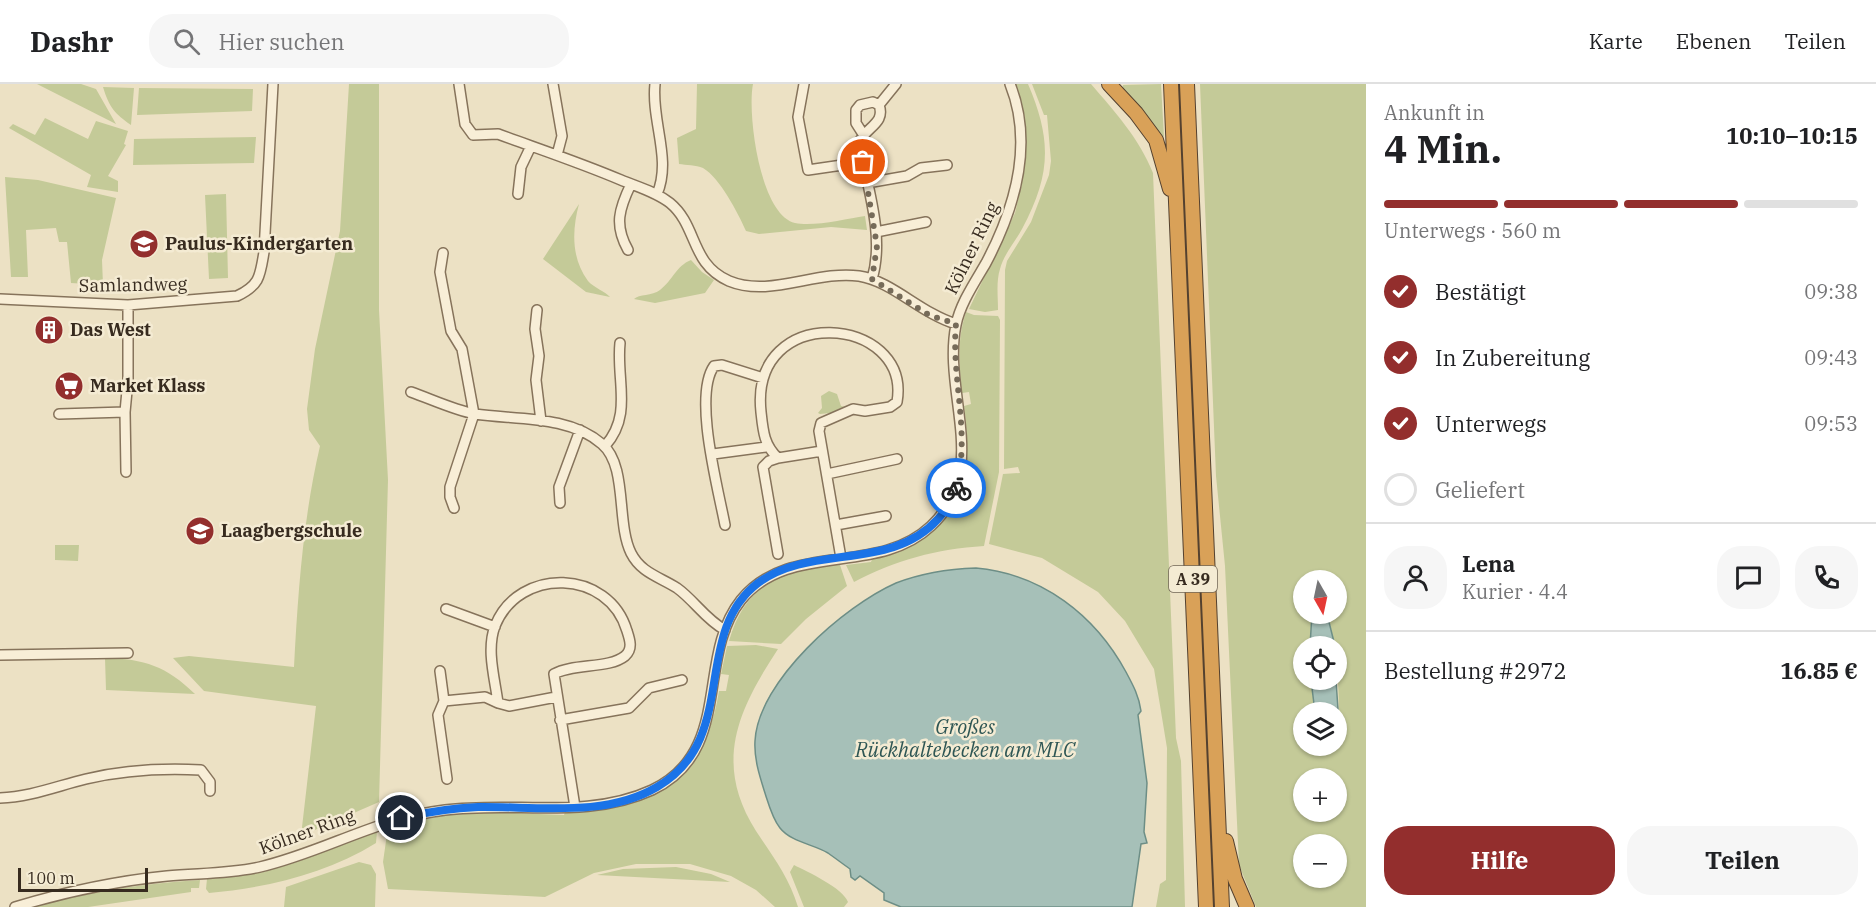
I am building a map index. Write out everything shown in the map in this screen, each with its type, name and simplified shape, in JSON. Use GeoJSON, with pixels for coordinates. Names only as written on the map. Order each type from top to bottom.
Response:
{"type":"FeatureCollection","features":[{"type":"Feature","properties":{"kind":"highway"},"geometry":{"type":"LineString","coordinates":[[1109,84],[1136,113],[1156,140],[1177,218]]}},
{"type":"Feature","properties":{"kind":"highway","name":"A 39"},"geometry":{"type":"LineString","coordinates":[[1172,84],[1206,907]]}},
{"type":"Feature","properties":{"kind":"highway","name":"A 39"},"geometry":{"type":"LineString","coordinates":[[1187,84],[1222,907]]}},
{"type":"Feature","properties":{"kind":"highway"},"geometry":{"type":"LineString","coordinates":[[1216,785],[1231,867],[1247,907]]}},
{"type":"Feature","properties":{"kind":"street","name":"Samlandweg"},"geometry":{"type":"LineString","coordinates":[[0,299],[128,304],[237,296],[250,290],[259,278],[269,193],[273,84]]}},
{"type":"Feature","properties":{"kind":"street"},"geometry":{"type":"LineString","coordinates":[[459,84],[465,124],[473,135],[498,134],[657,194],[681,214],[694,248],[704,263],[728,280],[742,285],[762,286],[831,275],[872,279],[929,315],[956,324]]}},
{"type":"Feature","properties":{"kind":"street"},"geometry":{"type":"LineString","coordinates":[[553,84],[562,136],[557,155]]}},
{"type":"Feature","properties":{"kind":"street"},"geometry":{"type":"LineString","coordinates":[[655,84],[652,100],[664,168],[664,176],[657,194]]}},
{"type":"Feature","properties":{"kind":"street"},"geometry":{"type":"LineString","coordinates":[[804,84],[798,117],[808,170],[863,162]]}},
{"type":"Feature","properties":{"kind":"street"},"geometry":{"type":"LineString","coordinates":[[872,279],[876,262],[876,232],[859,143],[862,134],[877,123],[881,117],[879,105],[896,84]]}},
{"type":"Feature","properties":{"kind":"street","name":"Kölner Ring"},"geometry":{"type":"LineString","coordinates":[[15,907],[80,890],[120,883],[261,867],[383,822],[422,813],[476,807],[575,807],[616,802],[645,792],[674,776],[686,763],[704,732],[725,630],[741,601],[756,585],[771,575],[811,561],[890,550],[912,540],[930,528],[955,493],[962,468],[963,446],[955,370],[956,324],[1000,237],[1017,186],[1020,126],[1011,84]]}},
{"type":"Feature","properties":{"kind":"street"},"geometry":{"type":"LineString","coordinates":[[862,134],[856,123],[856,111],[866,102],[879,105]]}},
{"type":"Feature","properties":{"kind":"street"},"geometry":{"type":"LineString","coordinates":[[518,194],[521,166],[531,146]]}},
{"type":"Feature","properties":{"kind":"street"},"geometry":{"type":"LineString","coordinates":[[867,183],[907,176],[921,168],[947,165]]}},
{"type":"Feature","properties":{"kind":"street"},"geometry":{"type":"LineString","coordinates":[[628,250],[620,236],[618,223],[619,210],[631,184]]}},
{"type":"Feature","properties":{"kind":"street"},"geometry":{"type":"LineString","coordinates":[[876,232],[926,222]]}},
{"type":"Feature","properties":{"kind":"street"},"geometry":{"type":"LineString","coordinates":[[443,253],[440,272],[451,331],[462,350],[474,414],[450,487],[450,497],[454,508]]}},
{"type":"Feature","properties":{"kind":"street"},"geometry":{"type":"LineString","coordinates":[[126,472],[124,412],[128,380],[128,304]]}},
{"type":"Feature","properties":{"kind":"street"},"geometry":{"type":"LineString","coordinates":[[537,310],[535,329],[539,356],[536,380],[541,421]]}},
{"type":"Feature","properties":{"kind":"street"},"geometry":{"type":"LineString","coordinates":[[778,458],[766,447],[760,397],[762,378],[777,354],[795,340],[818,333],[835,332],[853,336],[871,344],[886,360],[899,392],[897,402],[890,407],[863,411],[853,409],[821,423],[819,431],[841,558]]}},
{"type":"Feature","properties":{"kind":"street"},"geometry":{"type":"LineString","coordinates":[[605,446],[620,424],[623,382],[619,357],[620,343]]}},
{"type":"Feature","properties":{"kind":"street"},"geometry":{"type":"LineString","coordinates":[[725,525],[704,403],[708,374],[714,366],[722,365],[762,378]]}},
{"type":"Feature","properties":{"kind":"street"},"geometry":{"type":"LineString","coordinates":[[411,392],[474,414],[541,421],[580,430],[605,446],[617,474],[625,536],[631,553],[647,572],[676,588],[713,623],[725,630]]}},
{"type":"Feature","properties":{"kind":"street"},"geometry":{"type":"LineString","coordinates":[[59,414],[124,412]]}},
{"type":"Feature","properties":{"kind":"street"},"geometry":{"type":"LineString","coordinates":[[560,502],[559,487],[580,430]]}},
{"type":"Feature","properties":{"kind":"street"},"geometry":{"type":"LineString","coordinates":[[713,454],[766,447]]}},
{"type":"Feature","properties":{"kind":"street"},"geometry":{"type":"LineString","coordinates":[[778,554],[763,467],[778,458],[822,451]]}},
{"type":"Feature","properties":{"kind":"street"},"geometry":{"type":"LineString","coordinates":[[827,474],[897,459]]}},
{"type":"Feature","properties":{"kind":"street"},"geometry":{"type":"LineString","coordinates":[[836,525],[886,516]]}},
{"type":"Feature","properties":{"kind":"street"},"geometry":{"type":"LineString","coordinates":[[498,703],[491,657],[495,627],[509,604],[534,587],[549,582],[567,582],[597,591],[608,599],[624,618],[630,647],[627,654],[619,659],[554,674],[575,807]]}},
{"type":"Feature","properties":{"kind":"street"},"geometry":{"type":"LineString","coordinates":[[446,609],[495,627]]}},
{"type":"Feature","properties":{"kind":"street"},"geometry":{"type":"LineString","coordinates":[[0,655],[128,653]]}},
{"type":"Feature","properties":{"kind":"street"},"geometry":{"type":"LineString","coordinates":[[440,671],[444,701],[438,715],[447,779]]}},
{"type":"Feature","properties":{"kind":"street"},"geometry":{"type":"LineString","coordinates":[[560,720],[629,708],[649,688],[682,680]]}},
{"type":"Feature","properties":{"kind":"street"},"geometry":{"type":"LineString","coordinates":[[444,701],[485,697],[509,706],[556,697]]}},
{"type":"Feature","properties":{"kind":"street"},"geometry":{"type":"LineString","coordinates":[[0,798],[13,798],[86,779],[157,768],[201,770],[210,782],[210,791]]}},
{"type":"Feature","properties":{"kind":"green space"},"geometry":{"type":"Polygon","coordinates":[[[37,84],[81,84],[96,89],[116,124],[37,84]]]}},
{"type":"Feature","properties":{"kind":"green space"},"geometry":{"type":"Polygon","coordinates":[[[349,84],[379,84],[379,310],[388,480],[379,802],[301,836],[316,706],[204,691],[173,658],[189,656],[294,667],[305,528],[320,446],[309,430],[307,409],[315,349],[340,231],[349,84]]]}},
{"type":"Feature","properties":{"kind":"green space"},"geometry":{"type":"Polygon","coordinates":[[[697,84],[753,84],[752,117],[759,162],[773,202],[783,216],[795,223],[811,224],[865,216],[867,230],[831,227],[759,234],[746,231],[728,196],[709,173],[700,167],[679,164],[677,138],[696,129],[697,84]]]}},
{"type":"Feature","properties":{"kind":"green space"},"geometry":{"type":"Polygon","coordinates":[[[1016,84],[1028,84],[1036,104],[1044,140],[1043,174],[1032,210],[1002,264],[997,289],[998,310],[985,312],[969,309],[1015,213],[1022,183],[1025,125],[1016,84]]]}},
{"type":"Feature","properties":{"kind":"green space"},"geometry":{"type":"Polygon","coordinates":[[[1032,84],[1091,84],[1134,137],[1153,173],[1176,738],[1181,761],[1185,907],[1156,907],[1160,884],[1166,880],[1167,748],[1154,669],[1125,621],[1098,592],[1042,558],[989,544],[1003,474],[1020,473],[1018,467],[1004,469],[1005,270],[1007,261],[1031,222],[1049,175],[1051,161],[1047,115],[1044,115],[1032,84]]]}},
{"type":"Feature","properties":{"kind":"green space"},"geometry":{"type":"Polygon","coordinates":[[[1161,84],[1164,137],[1122,90],[1123,85],[1161,84]]]}},
{"type":"Feature","properties":{"kind":"green space"},"geometry":{"type":"Polygon","coordinates":[[[1200,84],[1366,84],[1366,907],[1256,907],[1239,865],[1225,566],[1216,476],[1200,84]]]}},
{"type":"Feature","properties":{"kind":"green space"},"geometry":{"type":"Polygon","coordinates":[[[103,87],[134,88],[131,125],[113,109],[103,87]]]}},
{"type":"Feature","properties":{"kind":"green space"},"geometry":{"type":"Polygon","coordinates":[[[139,88],[253,89],[252,111],[137,115],[139,88]]]}},
{"type":"Feature","properties":{"kind":"green space"},"geometry":{"type":"Polygon","coordinates":[[[45,118],[88,139],[96,121],[128,131],[124,144],[126,145],[108,176],[118,181],[118,192],[87,187],[91,175],[9,128],[13,124],[35,135],[45,118]]]}},
{"type":"Feature","properties":{"kind":"green space"},"geometry":{"type":"Polygon","coordinates":[[[256,137],[254,163],[133,165],[134,139],[256,137]]]}},
{"type":"Feature","properties":{"kind":"green space"},"geometry":{"type":"Polygon","coordinates":[[[5,177],[38,180],[116,198],[102,260],[103,285],[71,283],[67,242],[59,242],[56,228],[26,230],[28,277],[11,277],[5,177]]]}},
{"type":"Feature","properties":{"kind":"green space"},"geometry":{"type":"Polygon","coordinates":[[[226,194],[228,278],[209,279],[205,195],[226,194]]]}},
{"type":"Feature","properties":{"kind":"green space"},"geometry":{"type":"Polygon","coordinates":[[[579,204],[574,234],[578,263],[588,281],[610,297],[586,292],[543,259],[579,204]]]}},
{"type":"Feature","properties":{"kind":"green space"},"geometry":{"type":"Polygon","coordinates":[[[691,260],[702,272],[714,280],[705,293],[655,303],[634,299],[660,290],[682,266],[691,260]]]}},
{"type":"Feature","properties":{"kind":"green space"},"geometry":{"type":"Polygon","coordinates":[[[966,312],[974,315],[998,316],[1000,320],[999,472],[984,546],[917,557],[854,582],[846,565],[871,562],[872,559],[901,550],[923,538],[941,523],[954,505],[962,484],[966,460],[967,434],[964,406],[971,404],[969,392],[962,393],[960,372],[960,342],[966,312]]]}},
{"type":"Feature","properties":{"kind":"green space"},"geometry":{"type":"Polygon","coordinates":[[[829,391],[837,394],[841,406],[846,407],[841,412],[820,414],[818,413],[822,408],[821,396],[829,391]]]}},
{"type":"Feature","properties":{"kind":"green space"},"geometry":{"type":"Polygon","coordinates":[[[55,545],[79,545],[78,561],[55,560],[55,545]]]}},
{"type":"Feature","properties":{"kind":"green space"},"geometry":{"type":"Polygon","coordinates":[[[839,562],[847,586],[806,619],[781,644],[729,641],[736,621],[757,592],[770,583],[801,570],[839,562]]]}},
{"type":"Feature","properties":{"kind":"green space"},"geometry":{"type":"Polygon","coordinates":[[[756,645],[778,649],[742,715],[736,737],[734,760],[736,782],[743,806],[785,877],[798,907],[775,907],[756,890],[731,876],[690,864],[636,864],[594,873],[545,897],[388,889],[383,862],[388,827],[457,813],[564,815],[565,812],[623,803],[648,795],[669,784],[686,768],[701,748],[712,723],[719,691],[726,691],[729,675],[721,674],[727,646],[756,645]]]}},
{"type":"Feature","properties":{"kind":"green space"},"geometry":{"type":"Polygon","coordinates":[[[105,658],[132,660],[154,666],[174,677],[195,694],[106,690],[105,658]]]}},
{"type":"Feature","properties":{"kind":"green space"},"geometry":{"type":"Polygon","coordinates":[[[377,831],[376,843],[357,854],[316,871],[274,883],[230,891],[209,893],[206,889],[207,879],[264,872],[377,831]]]}},
{"type":"Feature","properties":{"kind":"green space"},"geometry":{"type":"Polygon","coordinates":[[[359,862],[371,865],[376,874],[375,907],[284,907],[286,887],[359,862]]]}},
{"type":"Feature","properties":{"kind":"green space"},"geometry":{"type":"Polygon","coordinates":[[[794,865],[832,886],[848,902],[844,907],[804,907],[790,872],[794,865]]]}},
{"type":"Feature","properties":{"kind":"green space"},"geometry":{"type":"Polygon","coordinates":[[[676,867],[711,874],[730,882],[597,875],[623,869],[676,867]]]}},
{"type":"Feature","properties":{"kind":"green space"},"geometry":{"type":"Polygon","coordinates":[[[200,880],[199,888],[191,888],[191,892],[88,907],[34,907],[116,889],[200,880]]]}},
{"type":"Feature","properties":{"kind":"water","name":"Großes Rückhaltebecken am MLC"},"geometry":{"type":"Polygon","coordinates":[[[976,568],[1023,579],[1064,601],[1099,633],[1113,651],[1133,686],[1141,711],[1138,715],[1147,783],[1144,832],[1147,843],[1141,844],[1132,907],[901,907],[884,900],[884,893],[860,876],[855,880],[851,877],[850,869],[828,853],[785,833],[772,815],[757,766],[755,741],[760,718],[771,694],[787,671],[829,627],[875,594],[896,583],[925,574],[976,568]]]}},
{"type":"Feature","properties":{"kind":"water"},"geometry":{"type":"Polygon","coordinates":[[[1311,624],[1330,624],[1332,636],[1311,636],[1311,624]]]}},
{"type":"Feature","properties":{"kind":"water"},"geometry":{"type":"Polygon","coordinates":[[[1312,690],[1337,690],[1337,702],[1314,702],[1312,690]]]}},
{"type":"Feature","properties":{"kind":"way so far"},"geometry":{"type":"LineString","coordinates":[[863,162],[876,232],[876,262],[872,279],[929,315],[956,324],[955,370],[963,446],[962,468],[956,488]]}},
{"type":"Feature","properties":{"kind":"place","name":"Paulus-Kindergarten"},"geometry":{"type":"Point","coordinates":[144,244]}},
{"type":"Feature","properties":{"kind":"place","name":"Das West"},"geometry":{"type":"Point","coordinates":[49,330]}},
{"type":"Feature","properties":{"kind":"place","name":"Market Klass"},"geometry":{"type":"Point","coordinates":[69,386]}},
{"type":"Feature","properties":{"kind":"place","name":"Laagbergschule"},"geometry":{"type":"Point","coordinates":[200,531]}},
{"type":"Feature","properties":{"kind":"route"},"geometry":{"type":"LineString","coordinates":[[401,818],[447,809],[476,807],[551,808],[599,805],[616,802],[655,788],[674,776],[686,763],[704,732],[712,704],[721,643],[729,618],[756,585],[782,569],[811,561],[890,550],[912,540],[930,528],[944,511],[956,488]]}}]}
